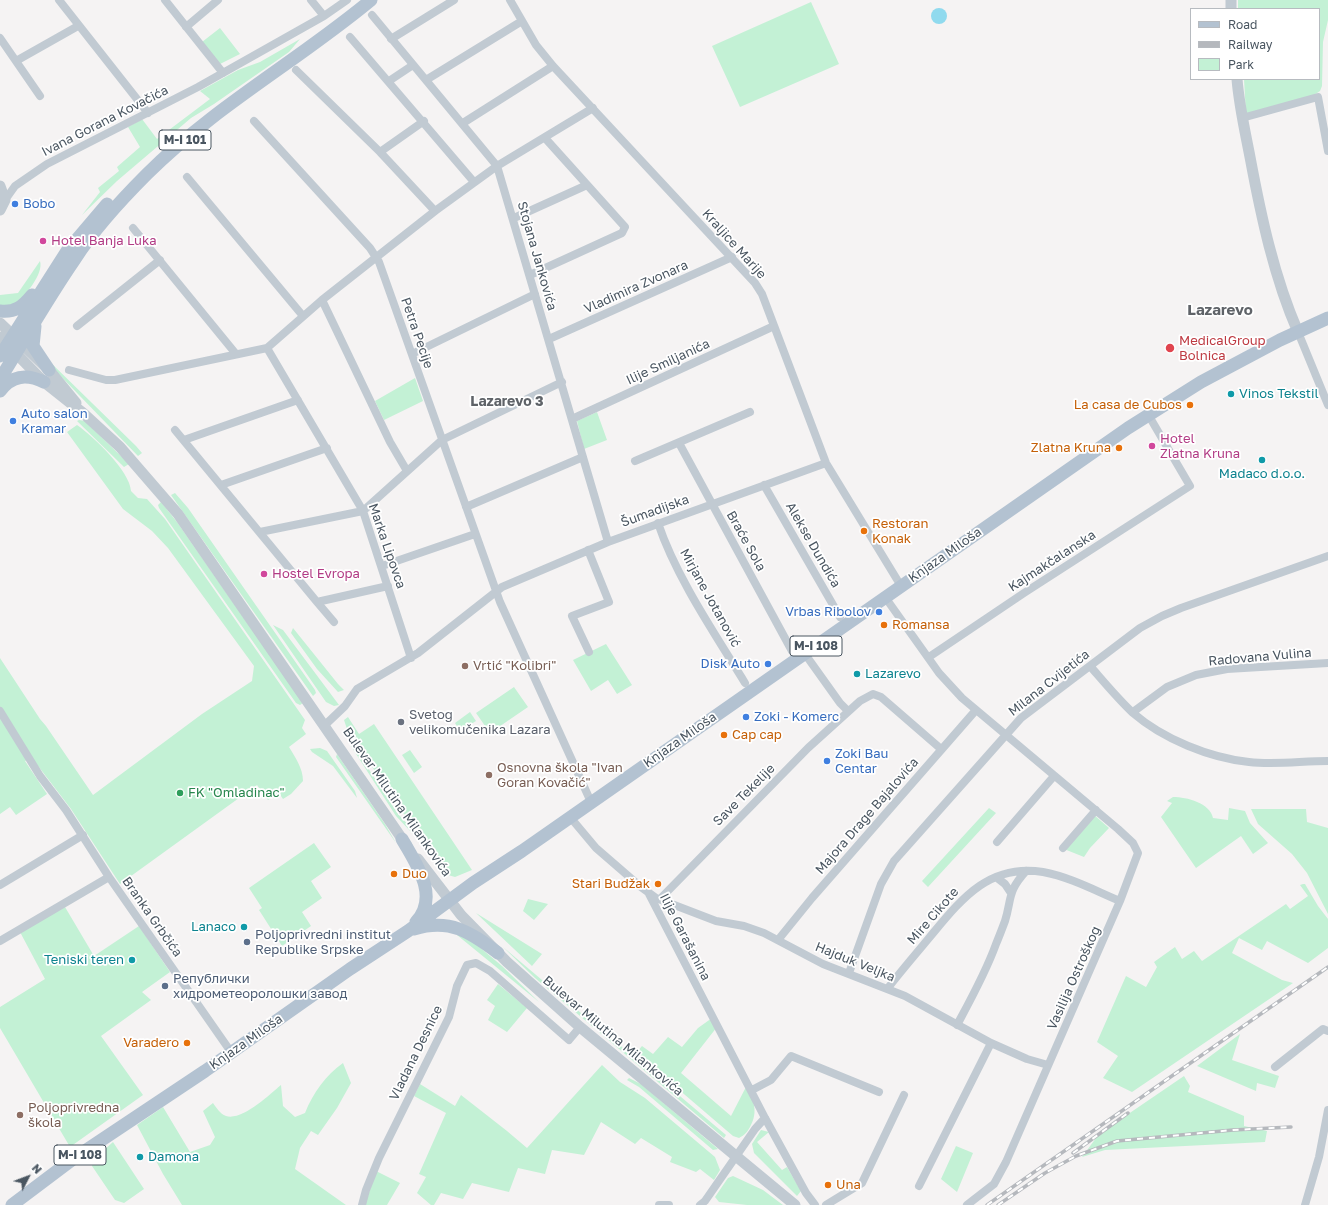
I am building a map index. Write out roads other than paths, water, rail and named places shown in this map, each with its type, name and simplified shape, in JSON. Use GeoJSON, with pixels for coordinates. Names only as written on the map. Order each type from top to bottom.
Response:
{"type":"FeatureCollection","features":[{"type":"Feature","properties":{"kind":"main road","name":"M-I 101"},"geometry":{"type":"LineString","coordinates":[[0,379],[12,344],[48,279],[67,251],[102,208],[166,148],[217,106],[361,0]]}},
{"type":"Feature","properties":{"kind":"main road","name":"M-I 101"},"geometry":{"type":"LineString","coordinates":[[0,356],[38,319],[75,258],[114,209],[154,167],[196,132],[322,39],[371,0]]}},
{"type":"Feature","properties":{"kind":"main road"},"geometry":{"type":"LineString","coordinates":[[0,311],[10,312],[20,308],[48,279]]}},
{"type":"Feature","properties":{"kind":"main road","name":"M-I 108"},"geometry":{"type":"LineString","coordinates":[[1298,332],[1328,318]]}},
{"type":"Feature","properties":{"kind":"main road"},"geometry":{"type":"LineString","coordinates":[[0,392],[10,381],[20,377],[46,376],[33,346],[34,330],[38,319]]}},
{"type":"Feature","properties":{"kind":"main road","name":"Knjaza Miloša"},"geometry":{"type":"LineString","coordinates":[[12,1205],[74,1159],[350,969],[408,931],[473,883],[522,851],[798,652],[885,597],[1149,416],[1202,382],[1298,332]]}},
{"type":"Feature","properties":{"kind":"main road"},"geometry":{"type":"LineString","coordinates":[[402,839],[424,881],[427,898],[421,916],[408,931]]}},
{"type":"Feature","properties":{"kind":"main road"},"geometry":{"type":"LineString","coordinates":[[408,931],[434,925],[453,927],[468,932],[498,953]]}},
{"type":"Feature","properties":{"kind":"street"},"geometry":{"type":"LineString","coordinates":[[59,0],[148,113]]}},
{"type":"Feature","properties":{"kind":"street"},"geometry":{"type":"LineString","coordinates":[[165,0],[223,73]]}},
{"type":"Feature","properties":{"kind":"street"},"geometry":{"type":"LineString","coordinates":[[186,27],[218,0]]}},
{"type":"Feature","properties":{"kind":"street"},"geometry":{"type":"LineString","coordinates":[[311,0],[324,16]]}},
{"type":"Feature","properties":{"kind":"street","name":"Ivana Gorana Kovačića"},"geometry":{"type":"LineString","coordinates":[[5,200],[16,186],[47,164],[223,73],[324,16],[347,0]]}},
{"type":"Feature","properties":{"kind":"street"},"geometry":{"type":"LineString","coordinates":[[391,39],[454,0]]}},
{"type":"Feature","properties":{"kind":"street","name":"Kraljice Marije"},"geometry":{"type":"LineString","coordinates":[[510,0],[540,50],[553,66],[732,257],[759,289],[826,462],[901,586]]}},
{"type":"Feature","properties":{"kind":"street","name":"Stojana Jankovića"},"geometry":{"type":"LineString","coordinates":[[372,15],[463,123],[497,166],[514,218],[608,542]]}},
{"type":"Feature","properties":{"kind":"street"},"geometry":{"type":"LineString","coordinates":[[426,80],[522,21]]}},
{"type":"Feature","properties":{"kind":"street"},"geometry":{"type":"LineString","coordinates":[[16,61],[78,26]]}},
{"type":"Feature","properties":{"kind":"street"},"geometry":{"type":"LineString","coordinates":[[350,37],[474,182]]}},
{"type":"Feature","properties":{"kind":"street"},"geometry":{"type":"LineString","coordinates":[[0,38],[40,96]]}},
{"type":"Feature","properties":{"kind":"street"},"geometry":{"type":"LineString","coordinates":[[389,81],[413,65]]}},
{"type":"Feature","properties":{"kind":"street"},"geometry":{"type":"LineString","coordinates":[[463,123],[553,66]]}},
{"type":"Feature","properties":{"kind":"street"},"geometry":{"type":"LineString","coordinates":[[296,70],[380,152],[435,211]]}},
{"type":"Feature","properties":{"kind":"street"},"geometry":{"type":"LineString","coordinates":[[1237,80],[1242,118],[1257,195],[1273,260],[1287,306],[1298,332],[1324,384],[1328,405]]}},
{"type":"Feature","properties":{"kind":"street"},"geometry":{"type":"LineString","coordinates":[[1242,118],[1318,97],[1328,150]]}},
{"type":"Feature","properties":{"kind":"street"},"geometry":{"type":"LineString","coordinates":[[69,370],[106,380],[115,380],[267,348],[276,342],[322,300],[474,182],[497,166],[593,108]]}},
{"type":"Feature","properties":{"kind":"street","name":"Petra Pecije"},"geometry":{"type":"LineString","coordinates":[[254,121],[376,257],[496,591]]}},
{"type":"Feature","properties":{"kind":"street"},"geometry":{"type":"LineString","coordinates":[[380,152],[424,122]]}},
{"type":"Feature","properties":{"kind":"street"},"geometry":{"type":"LineString","coordinates":[[530,275],[624,232],[624,225],[545,138]]}},
{"type":"Feature","properties":{"kind":"street"},"geometry":{"type":"LineString","coordinates":[[187,177],[303,316]]}},
{"type":"Feature","properties":{"kind":"street"},"geometry":{"type":"LineString","coordinates":[[514,218],[587,185]]}},
{"type":"Feature","properties":{"kind":"street"},"geometry":{"type":"LineString","coordinates":[[0,186],[5,200],[0,210]]}},
{"type":"Feature","properties":{"kind":"street"},"geometry":{"type":"LineString","coordinates":[[133,228],[236,354]]}},
{"type":"Feature","properties":{"kind":"street","name":"Vladimira Zvonara"},"geometry":{"type":"LineString","coordinates":[[549,339],[732,257]]}},
{"type":"Feature","properties":{"kind":"street"},"geometry":{"type":"LineString","coordinates":[[77,326],[160,260]]}},
{"type":"Feature","properties":{"kind":"street"},"geometry":{"type":"LineString","coordinates":[[412,354],[535,294]]}},
{"type":"Feature","properties":{"kind":"street"},"geometry":{"type":"LineString","coordinates":[[322,300],[393,448],[407,471]]}},
{"type":"Feature","properties":{"kind":"street","name":"Bulevar Milutina Milankovića"},"geometry":{"type":"LineString","coordinates":[[0,322],[12,344],[135,462],[178,514],[325,725],[402,839],[478,934],[580,1027],[795,1205]]}},
{"type":"Feature","properties":{"kind":"street","name":"Ilije Smiljanića"},"geometry":{"type":"LineString","coordinates":[[572,419],[774,326]]}},
{"type":"Feature","properties":{"kind":"street","name":"Marka Lipovca"},"geometry":{"type":"LineString","coordinates":[[267,348],[363,510],[411,658]]}},
{"type":"Feature","properties":{"kind":"street"},"geometry":{"type":"LineString","coordinates":[[260,532],[363,510],[442,440],[562,382]]}},
{"type":"Feature","properties":{"kind":"street"},"geometry":{"type":"LineString","coordinates":[[184,440],[298,400]]}},
{"type":"Feature","properties":{"kind":"street"},"geometry":{"type":"LineString","coordinates":[[635,461],[750,412]]}},
{"type":"Feature","properties":{"kind":"street","name":"Kajmakčalanska"},"geometry":{"type":"LineString","coordinates":[[929,658],[1190,486],[1149,416]]}},
{"type":"Feature","properties":{"kind":"street"},"geometry":{"type":"LineString","coordinates":[[175,430],[334,622]]}},
{"type":"Feature","properties":{"kind":"street","name":"Braće Sola"},"geometry":{"type":"LineString","coordinates":[[679,443],[711,504],[798,652],[848,711]]}},
{"type":"Feature","properties":{"kind":"street"},"geometry":{"type":"LineString","coordinates":[[221,485],[285,464],[327,448]]}},
{"type":"Feature","properties":{"kind":"street"},"geometry":{"type":"LineString","coordinates":[[466,506],[583,457]]}},
{"type":"Feature","properties":{"kind":"street","name":"Šumadijska"},"geometry":{"type":"LineString","coordinates":[[496,591],[608,542],[826,462]]}},
{"type":"Feature","properties":{"kind":"street","name":"Alekse Dundića"},"geometry":{"type":"LineString","coordinates":[[764,485],[840,617]]}},
{"type":"Feature","properties":{"kind":"street","name":"Mirjane Jotanović"},"geometry":{"type":"LineString","coordinates":[[658,523],[666,545],[686,583],[714,633],[745,683]]}},
{"type":"Feature","properties":{"kind":"street"},"geometry":{"type":"LineString","coordinates":[[382,566],[475,534]]}},
{"type":"Feature","properties":{"kind":"street"},"geometry":{"type":"LineString","coordinates":[[588,550],[609,602],[572,616],[589,652]]}},
{"type":"Feature","properties":{"kind":"street","name":"Milana Cvijetića"},"geometry":{"type":"LineString","coordinates":[[849,973],[871,911],[891,866],[1006,734],[1028,711],[1146,624],[1162,616],[1328,556]]}},
{"type":"Feature","properties":{"kind":"street"},"geometry":{"type":"LineString","coordinates":[[318,602],[388,586]]}},
{"type":"Feature","properties":{"kind":"street"},"geometry":{"type":"LineString","coordinates":[[325,725],[341,711],[357,689],[411,658],[496,591],[591,802]]}},
{"type":"Feature","properties":{"kind":"street","name":"Vasilija Ostroškog"},"geometry":{"type":"LineString","coordinates":[[885,597],[950,686],[976,710],[1096,810],[1133,843],[1138,850],[1138,857],[1120,901],[1021,1130],[994,1184],[967,1205]]}},
{"type":"Feature","properties":{"kind":"street","name":"Radovana Vulina"},"geometry":{"type":"LineString","coordinates":[[1133,712],[1167,687],[1196,675],[1227,669],[1328,663]]}},
{"type":"Feature","properties":{"kind":"street"},"geometry":{"type":"LineString","coordinates":[[1090,666],[1133,712],[1147,723],[1201,751],[1219,757],[1254,763],[1328,761]]}},
{"type":"Feature","properties":{"kind":"street","name":"Save Tekelije"},"geometry":{"type":"LineString","coordinates":[[660,899],[808,748],[848,711],[869,695],[877,695],[941,749]]}},
{"type":"Feature","properties":{"kind":"street","name":"Majora Drage Bajalovića"},"geometry":{"type":"LineString","coordinates":[[778,940],[976,710]]}},
{"type":"Feature","properties":{"kind":"street","name":"Branka Grbčića"},"geometry":{"type":"LineString","coordinates":[[0,711],[40,776],[83,835],[109,877],[231,1052]]}},
{"type":"Feature","properties":{"kind":"street"},"geometry":{"type":"LineString","coordinates":[[997,842],[1054,776]]}},
{"type":"Feature","properties":{"kind":"street"},"geometry":{"type":"LineString","coordinates":[[1063,848],[1096,810]]}},
{"type":"Feature","properties":{"kind":"street","name":"Ilije Garašanina"},"geometry":{"type":"LineString","coordinates":[[570,816],[596,848],[648,893],[752,1090],[765,1118],[806,1193],[815,1205]]}},
{"type":"Feature","properties":{"kind":"street"},"geometry":{"type":"LineString","coordinates":[[0,885],[83,835]]}},
{"type":"Feature","properties":{"kind":"street"},"geometry":{"type":"LineString","coordinates":[[957,1025],[996,946],[1005,920],[1011,893],[1016,882],[1026,871]]}},
{"type":"Feature","properties":{"kind":"street","name":"Mire Cikote"},"geometry":{"type":"LineString","coordinates":[[888,988],[963,898],[980,885],[996,877],[1008,873],[1026,871],[1057,876],[1120,901]]}},
{"type":"Feature","properties":{"kind":"street"},"geometry":{"type":"LineString","coordinates":[[0,941],[109,877]]}},
{"type":"Feature","properties":{"kind":"street"},"geometry":{"type":"LineString","coordinates":[[996,877],[1005,884],[1011,893]]}},
{"type":"Feature","properties":{"kind":"street","name":"Hajduk Veljka"},"geometry":{"type":"LineString","coordinates":[[648,893],[699,916],[753,929],[778,940],[819,962],[888,988],[991,1043],[1027,1059],[1048,1065]]}},
{"type":"Feature","properties":{"kind":"street","name":"Vladana Desnice"},"geometry":{"type":"LineString","coordinates":[[362,1205],[366,1190],[379,1158],[449,1016],[455,993],[467,966],[476,963],[484,966],[569,1040],[580,1027]]}},
{"type":"Feature","properties":{"kind":"street"},"geometry":{"type":"LineString","coordinates":[[1275,1067],[1326,1028]]}},
{"type":"Feature","properties":{"kind":"street"},"geometry":{"type":"LineString","coordinates":[[919,1186],[991,1043]]}},
{"type":"Feature","properties":{"kind":"street"},"geometry":{"type":"LineString","coordinates":[[752,1090],[771,1080],[791,1056],[879,1092]]}},
{"type":"Feature","properties":{"kind":"street"},"geometry":{"type":"LineString","coordinates":[[826,1205],[862,1183],[904,1094]]}},
{"type":"Feature","properties":{"kind":"street"},"geometry":{"type":"LineString","coordinates":[[1305,1205],[1319,1157],[1328,1110]]}},
{"type":"Feature","properties":{"kind":"street"},"geometry":{"type":"LineString","coordinates":[[700,1205],[705,1201],[736,1156],[765,1118]]}},
{"type":"Feature","properties":{"kind":"street"},"geometry":{"type":"LineString","coordinates":[[659,1205],[669,1205]]}},
{"type":"Feature","properties":{"kind":"water"},"geometry":{"type":"Polygon","coordinates":[[[936,8],[942,8],[947,13],[945,22],[942,24],[936,24],[931,19],[931,13],[936,8]]]}},
{"type":"Feature","properties":{"kind":"railway"},"geometry":{"type":"LineString","coordinates":[[987,1205],[1328,967]]}},
{"type":"Feature","properties":{"kind":"railway"},"geometry":{"type":"LineString","coordinates":[[1073,1153],[1128,1113]]}},
{"type":"Feature","properties":{"kind":"railway"},"geometry":{"type":"LineString","coordinates":[[998,1205],[1045,1173],[1076,1156],[1117,1141],[1233,1130],[1291,1127]]}},
{"type":"Feature","properties":{"kind":"place","name":"Bobo"},"geometry":{"type":"Point","coordinates":[15,204]}},
{"type":"Feature","properties":{"kind":"place","name":"Hotel Banja Luka"},"geometry":{"type":"Point","coordinates":[43,241]}},
{"type":"Feature","properties":{"kind":"place","name":"MedicalGroup Bolnica"},"geometry":{"type":"Point","coordinates":[1170,348]}},
{"type":"Feature","properties":{"kind":"place","name":"Vinos Tekstil"},"geometry":{"type":"Point","coordinates":[1231,394]}},
{"type":"Feature","properties":{"kind":"place","name":"La casa de Cubos"},"geometry":{"type":"Point","coordinates":[1190,405]}},
{"type":"Feature","properties":{"kind":"place","name":"Auto salon Kramar"},"geometry":{"type":"Point","coordinates":[13,421]}},
{"type":"Feature","properties":{"kind":"place","name":"Hotel Zlatna Kruna"},"geometry":{"type":"Point","coordinates":[1152,446]}},
{"type":"Feature","properties":{"kind":"place","name":"Zlatna Kruna"},"geometry":{"type":"Point","coordinates":[1119,448]}},
{"type":"Feature","properties":{"kind":"place","name":"Madaco d.o.o."},"geometry":{"type":"Point","coordinates":[1262,460]}},
{"type":"Feature","properties":{"kind":"place","name":"Restoran Konak"},"geometry":{"type":"Point","coordinates":[864,531]}},
{"type":"Feature","properties":{"kind":"place","name":"Hostel Evropa"},"geometry":{"type":"Point","coordinates":[264,574]}},
{"type":"Feature","properties":{"kind":"place","name":"Vrbas Ribolov"},"geometry":{"type":"Point","coordinates":[879,612]}},
{"type":"Feature","properties":{"kind":"place","name":"Romansa"},"geometry":{"type":"Point","coordinates":[884,625]}},
{"type":"Feature","properties":{"kind":"place","name":"Disk Auto"},"geometry":{"type":"Point","coordinates":[768,664]}},
{"type":"Feature","properties":{"kind":"place","name":"Vrtić \"Kolibri\""},"geometry":{"type":"Point","coordinates":[465,666]}},
{"type":"Feature","properties":{"kind":"place","name":"Lazarevo"},"geometry":{"type":"Point","coordinates":[857,674]}},
{"type":"Feature","properties":{"kind":"place","name":"Zoki - Komerc"},"geometry":{"type":"Point","coordinates":[746,717]}},
{"type":"Feature","properties":{"kind":"place","name":"Svetog velikomučenika Lazara"},"geometry":{"type":"Point","coordinates":[401,722]}},
{"type":"Feature","properties":{"kind":"place","name":"Cap cap"},"geometry":{"type":"Point","coordinates":[724,735]}},
{"type":"Feature","properties":{"kind":"place","name":"Zoki Bau Centar"},"geometry":{"type":"Point","coordinates":[827,761]}},
{"type":"Feature","properties":{"kind":"place","name":"Osnovna škola \"Ivan Goran Kovačić\""},"geometry":{"type":"Point","coordinates":[489,775]}},
{"type":"Feature","properties":{"kind":"place","name":"FK \"Omladinac\""},"geometry":{"type":"Point","coordinates":[180,793]}},
{"type":"Feature","properties":{"kind":"place","name":"Duo"},"geometry":{"type":"Point","coordinates":[394,874]}},
{"type":"Feature","properties":{"kind":"place","name":"Stari Budžak"},"geometry":{"type":"Point","coordinates":[658,884]}},
{"type":"Feature","properties":{"kind":"place","name":"Lanaco"},"geometry":{"type":"Point","coordinates":[244,927]}},
{"type":"Feature","properties":{"kind":"place","name":"Poljoprivredni institut Republike Srpske"},"geometry":{"type":"Point","coordinates":[247,942]}},
{"type":"Feature","properties":{"kind":"place","name":"Teniski teren"},"geometry":{"type":"Point","coordinates":[132,960]}},
{"type":"Feature","properties":{"kind":"place","name":"Републички хидрометеоролошки завод"},"geometry":{"type":"Point","coordinates":[165,986]}},
{"type":"Feature","properties":{"kind":"place","name":"Varadero"},"geometry":{"type":"Point","coordinates":[187,1043]}},
{"type":"Feature","properties":{"kind":"place","name":"Poljoprivredna škola"},"geometry":{"type":"Point","coordinates":[20,1115]}},
{"type":"Feature","properties":{"kind":"place","name":"Damona"},"geometry":{"type":"Point","coordinates":[140,1157]}},
{"type":"Feature","properties":{"kind":"place","name":"Una"},"geometry":{"type":"Point","coordinates":[828,1185]}},
{"type":"Feature","properties":{"kind":"district","name":"Lazarevo"},"geometry":{"type":"Point","coordinates":[1220,310]}},
{"type":"Feature","properties":{"kind":"district","name":"Lazarevo 3"},"geometry":{"type":"Point","coordinates":[507,402]}}]}
